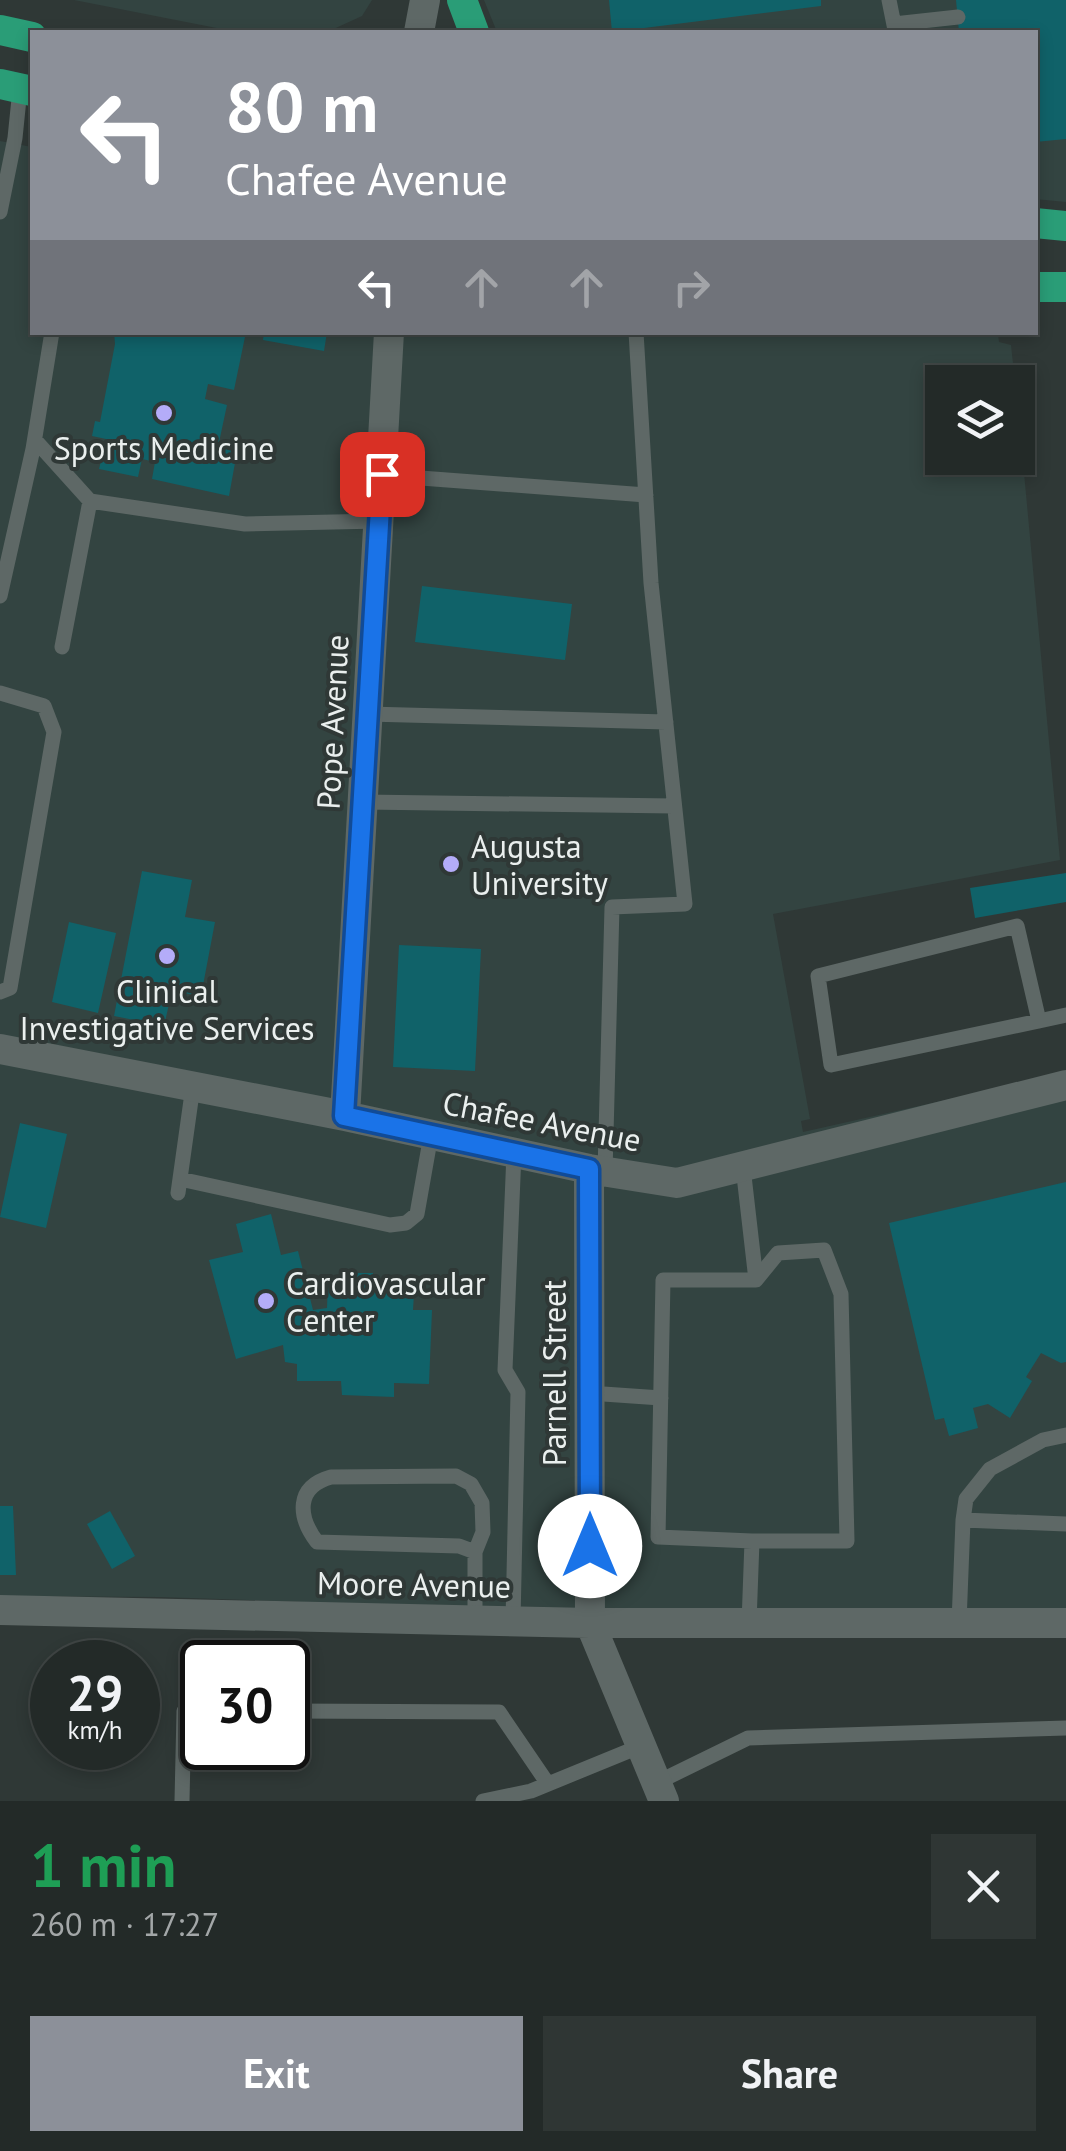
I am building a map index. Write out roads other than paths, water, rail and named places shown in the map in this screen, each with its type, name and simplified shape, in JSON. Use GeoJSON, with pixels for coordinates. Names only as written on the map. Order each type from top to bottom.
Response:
{"type":"FeatureCollection","features":[{"type":"Feature","properties":{"kind":"main road"},"geometry":{"type":"LineString","coordinates":[[462,0],[473,30]]}},
{"type":"Feature","properties":{"kind":"main road"},"geometry":{"type":"LineString","coordinates":[[0,30],[30,37]]}},
{"type":"Feature","properties":{"kind":"main road"},"geometry":{"type":"LineString","coordinates":[[1038,223],[1066,226]]}},
{"type":"Feature","properties":{"kind":"main road"},"geometry":{"type":"LineString","coordinates":[[1038,287],[1066,287]]}},
{"type":"Feature","properties":{"kind":"street"},"geometry":{"type":"LineString","coordinates":[[419,30],[425,0]]}},
{"type":"Feature","properties":{"kind":"street","name":"Pope Avenue"},"geometry":{"type":"LineString","coordinates":[[344,1116],[390,335]]}},
{"type":"Feature","properties":{"kind":"street","name":"Chafee Avenue"},"geometry":{"type":"LineString","coordinates":[[0,1049],[677,1183],[1066,1085]]}},
{"type":"Feature","properties":{"kind":"street","name":"Parnell Street"},"geometry":{"type":"LineString","coordinates":[[597,1170],[590,1393],[590,1622],[660,1792]]}},
{"type":"Feature","properties":{"kind":"street","name":"Moore Avenue"},"geometry":{"type":"LineString","coordinates":[[0,1610],[590,1622],[1066,1623]]}},
{"type":"Feature","properties":{"kind":"lane"},"geometry":{"type":"LineString","coordinates":[[890,0],[894,28],[958,18]]}},
{"type":"Feature","properties":{"kind":"lane"},"geometry":{"type":"LineString","coordinates":[[0,212],[15,138],[18,88]]}},
{"type":"Feature","properties":{"kind":"lane"},"geometry":{"type":"LineString","coordinates":[[0,596],[35,440],[52,335]]}},
{"type":"Feature","properties":{"kind":"lane"},"geometry":{"type":"LineString","coordinates":[[597,1170],[612,908],[684,904],[651,582],[636,335]]}},
{"type":"Feature","properties":{"kind":"lane"},"geometry":{"type":"LineString","coordinates":[[35,440],[90,501],[245,524],[378,521]]}},
{"type":"Feature","properties":{"kind":"lane"},"geometry":{"type":"LineString","coordinates":[[382,474],[646,496]]}},
{"type":"Feature","properties":{"kind":"lane"},"geometry":{"type":"LineString","coordinates":[[62,648],[90,501]]}},
{"type":"Feature","properties":{"kind":"lane"},"geometry":{"type":"LineString","coordinates":[[0,693],[44,706],[54,732],[10,988],[0,992]]}},
{"type":"Feature","properties":{"kind":"lane"},"geometry":{"type":"LineString","coordinates":[[368,714],[666,722]]}},
{"type":"Feature","properties":{"kind":"lane"},"geometry":{"type":"LineString","coordinates":[[362,802],[674,806]]}},
{"type":"Feature","properties":{"kind":"lane"},"geometry":{"type":"LineString","coordinates":[[1039,1021],[1018,926],[818,976],[830,1065],[1039,1021],[1066,1015]]}},
{"type":"Feature","properties":{"kind":"lane"},"geometry":{"type":"LineString","coordinates":[[192,1086],[179,1186],[390,1226],[406,1223],[416,1214],[430,1134]]}},
{"type":"Feature","properties":{"kind":"lane"},"geometry":{"type":"LineString","coordinates":[[513,1621],[518,1392],[505,1370],[514,1152]]}},
{"type":"Feature","properties":{"kind":"lane"},"geometry":{"type":"LineString","coordinates":[[743,1167],[756,1280]]}},
{"type":"Feature","properties":{"kind":"lane"},"geometry":{"type":"LineString","coordinates":[[824,1250],[841,1294],[847,1541],[658,1537],[663,1280],[756,1280],[778,1253],[824,1250]]}},
{"type":"Feature","properties":{"kind":"lane"},"geometry":{"type":"LineString","coordinates":[[590,1393],[661,1398]]}},
{"type":"Feature","properties":{"kind":"lane"},"geometry":{"type":"LineString","coordinates":[[959,1623],[966,1499],[990,1469],[1042,1440],[1066,1435]]}},
{"type":"Feature","properties":{"kind":"lane"},"geometry":{"type":"LineString","coordinates":[[474,1552],[458,1546],[317,1542],[301,1512],[306,1495],[318,1481],[331,1477],[456,1476],[471,1484],[482,1503],[484,1532],[474,1552],[476,1620]]}},
{"type":"Feature","properties":{"kind":"lane"},"geometry":{"type":"LineString","coordinates":[[963,1520],[1066,1524]]}},
{"type":"Feature","properties":{"kind":"lane"},"geometry":{"type":"LineString","coordinates":[[749,1623],[752,1541]]}},
{"type":"Feature","properties":{"kind":"lane"},"geometry":{"type":"LineString","coordinates":[[310,1711],[499,1712],[548,1784]]}},
{"type":"Feature","properties":{"kind":"lane"},"geometry":{"type":"LineString","coordinates":[[660,1792],[748,1738],[1066,1728]]}},
{"type":"Feature","properties":{"kind":"lane"},"geometry":{"type":"LineString","coordinates":[[483,1801],[531,1791],[641,1746]]}},
{"type":"Feature","properties":{"kind":"lane"},"geometry":{"type":"LineString","coordinates":[[182,1801],[183,1770]]}},
{"type":"Feature","properties":{"kind":"place","name":"Sports Medicine"},"geometry":{"type":"Point","coordinates":[164,413]}},
{"type":"Feature","properties":{"kind":"place","name":"Augusta University"},"geometry":{"type":"Point","coordinates":[451,864]}},
{"type":"Feature","properties":{"kind":"place","name":"Clinical Investigative Services"},"geometry":{"type":"Point","coordinates":[167,956]}},
{"type":"Feature","properties":{"kind":"place","name":"Cardiovascular Center"},"geometry":{"type":"Point","coordinates":[266,1301]}}]}
